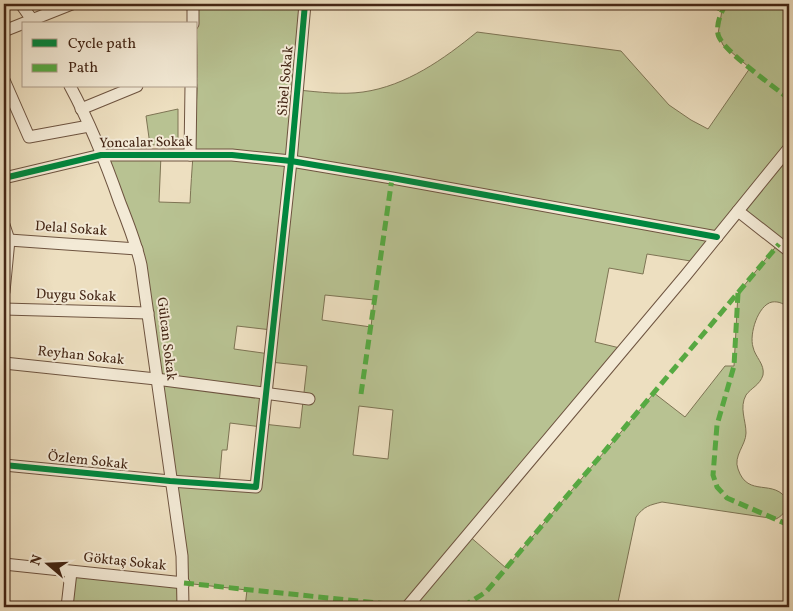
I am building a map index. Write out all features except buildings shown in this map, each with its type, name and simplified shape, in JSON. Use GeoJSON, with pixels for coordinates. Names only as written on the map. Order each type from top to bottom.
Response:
{"type":"FeatureCollection","features":[{"type":"Feature","properties":{"kind":"street"},"geometry":{"type":"LineString","coordinates":[[21,4],[33,22],[72,4]]}},
{"type":"Feature","properties":{"kind":"street"},"geometry":{"type":"LineString","coordinates":[[193,22],[194,4]]}},
{"type":"Feature","properties":{"kind":"street","name":"Sibel Sokak"},"geometry":{"type":"LineString","coordinates":[[266,394],[291,161],[305,4]]}},
{"type":"Feature","properties":{"kind":"street"},"geometry":{"type":"LineString","coordinates":[[4,31],[22,25]]}},
{"type":"Feature","properties":{"kind":"street"},"geometry":{"type":"LineString","coordinates":[[4,80],[29,136],[89,126]]}},
{"type":"Feature","properties":{"kind":"street","name":"Gülcan Sokak"},"geometry":{"type":"LineString","coordinates":[[71,88],[102,155],[137,249],[182,556],[183,607]]}},
{"type":"Feature","properties":{"kind":"street"},"geometry":{"type":"LineString","coordinates":[[81,109],[132,88]]}},
{"type":"Feature","properties":{"kind":"street"},"geometry":{"type":"LineString","coordinates":[[190,155],[192,88]]}},
{"type":"Feature","properties":{"kind":"street"},"geometry":{"type":"LineString","coordinates":[[407,607],[717,237],[789,148]]}},
{"type":"Feature","properties":{"kind":"street","name":"Yoncalar Sokak"},"geometry":{"type":"LineString","coordinates":[[4,178],[102,155],[232,154],[291,161],[392,178],[717,237]]}},
{"type":"Feature","properties":{"kind":"street"},"geometry":{"type":"LineString","coordinates":[[738,211],[789,252]]}},
{"type":"Feature","properties":{"kind":"street"},"geometry":{"type":"LineString","coordinates":[[4,225],[7,239],[4,292]]}},
{"type":"Feature","properties":{"kind":"street","name":"Delal Sokak"},"geometry":{"type":"LineString","coordinates":[[7,239],[137,249]]}},
{"type":"Feature","properties":{"kind":"street","name":"Duygu Sokak"},"geometry":{"type":"LineString","coordinates":[[4,309],[148,314]]}},
{"type":"Feature","properties":{"kind":"street","name":"Reyhan Sokak"},"geometry":{"type":"LineString","coordinates":[[4,364],[156,378],[309,400]]}},
{"type":"Feature","properties":{"kind":"street","name":"Özlem Sokak"},"geometry":{"type":"LineString","coordinates":[[4,465],[170,481],[256,487],[266,394]]}},
{"type":"Feature","properties":{"kind":"street","name":"Göktaş Sokak"},"geometry":{"type":"LineString","coordinates":[[4,564],[184,583]]}},
{"type":"Feature","properties":{"kind":"street"},"geometry":{"type":"LineString","coordinates":[[67,607],[71,572]]}},
{"type":"Feature","properties":{"kind":"green space"},"geometry":{"type":"Polygon","coordinates":[[[193,4],[305,4],[298,90],[347,93],[379,89],[424,70],[477,32],[621,51],[669,105],[708,129],[750,68],[723,45],[718,34],[722,10],[711,4],[789,4],[789,308],[781,303],[772,302],[763,308],[756,321],[752,341],[754,351],[763,367],[763,375],[744,400],[743,409],[746,433],[737,460],[742,478],[748,483],[776,490],[788,501],[783,514],[776,519],[662,502],[648,506],[636,517],[617,607],[245,607],[247,590],[184,583],[183,607],[101,607],[68,603],[71,572],[183,583],[141,265],[101,155],[161,155],[159,202],[190,203],[198,88],[198,22],[195,22],[193,4]],[[738,211],[697,262],[647,254],[643,274],[609,268],[595,342],[624,349],[468,535],[506,568],[654,393],[685,417],[725,366],[734,366],[738,293],[778,244],[738,211]],[[325,295],[322,320],[371,327],[374,300],[325,295]],[[237,326],[234,349],[270,354],[272,330],[237,326]],[[270,362],[263,424],[300,428],[307,366],[270,362]],[[359,406],[353,455],[388,459],[393,410],[359,406]],[[230,423],[227,450],[222,450],[219,485],[256,487],[262,427],[230,423]]]}},
{"type":"Feature","properties":{"kind":"green space"},"geometry":{"type":"Polygon","coordinates":[[[178,109],[178,144],[150,145],[146,116],[178,109]]]}},
{"type":"Feature","properties":{"kind":"marked path"},"geometry":{"type":"LineString","coordinates":[[711,4],[722,10]]}},
{"type":"Feature","properties":{"kind":"marked path"},"geometry":{"type":"LineString","coordinates":[[726,4],[718,22],[718,34],[721,41],[749,68],[789,99]]}},
{"type":"Feature","properties":{"kind":"marked path"},"geometry":{"type":"LineString","coordinates":[[361,394],[392,178]]}},
{"type":"Feature","properties":{"kind":"marked path"},"geometry":{"type":"LineString","coordinates":[[462,607],[486,592],[779,244]]}},
{"type":"Feature","properties":{"kind":"marked path"},"geometry":{"type":"LineString","coordinates":[[738,293],[734,366],[717,425],[713,475],[717,487],[727,498],[789,525]]}},
{"type":"Feature","properties":{"kind":"marked path"},"geometry":{"type":"LineString","coordinates":[[184,583],[416,607]]}},
{"type":"Feature","properties":{"kind":"cycle path"},"geometry":{"type":"LineString","coordinates":[[4,465],[170,481],[256,487],[291,161],[305,4]]}},
{"type":"Feature","properties":{"kind":"cycle path"},"geometry":{"type":"LineString","coordinates":[[4,178],[101,155],[232,155],[291,161],[392,178],[717,237]]}}]}
